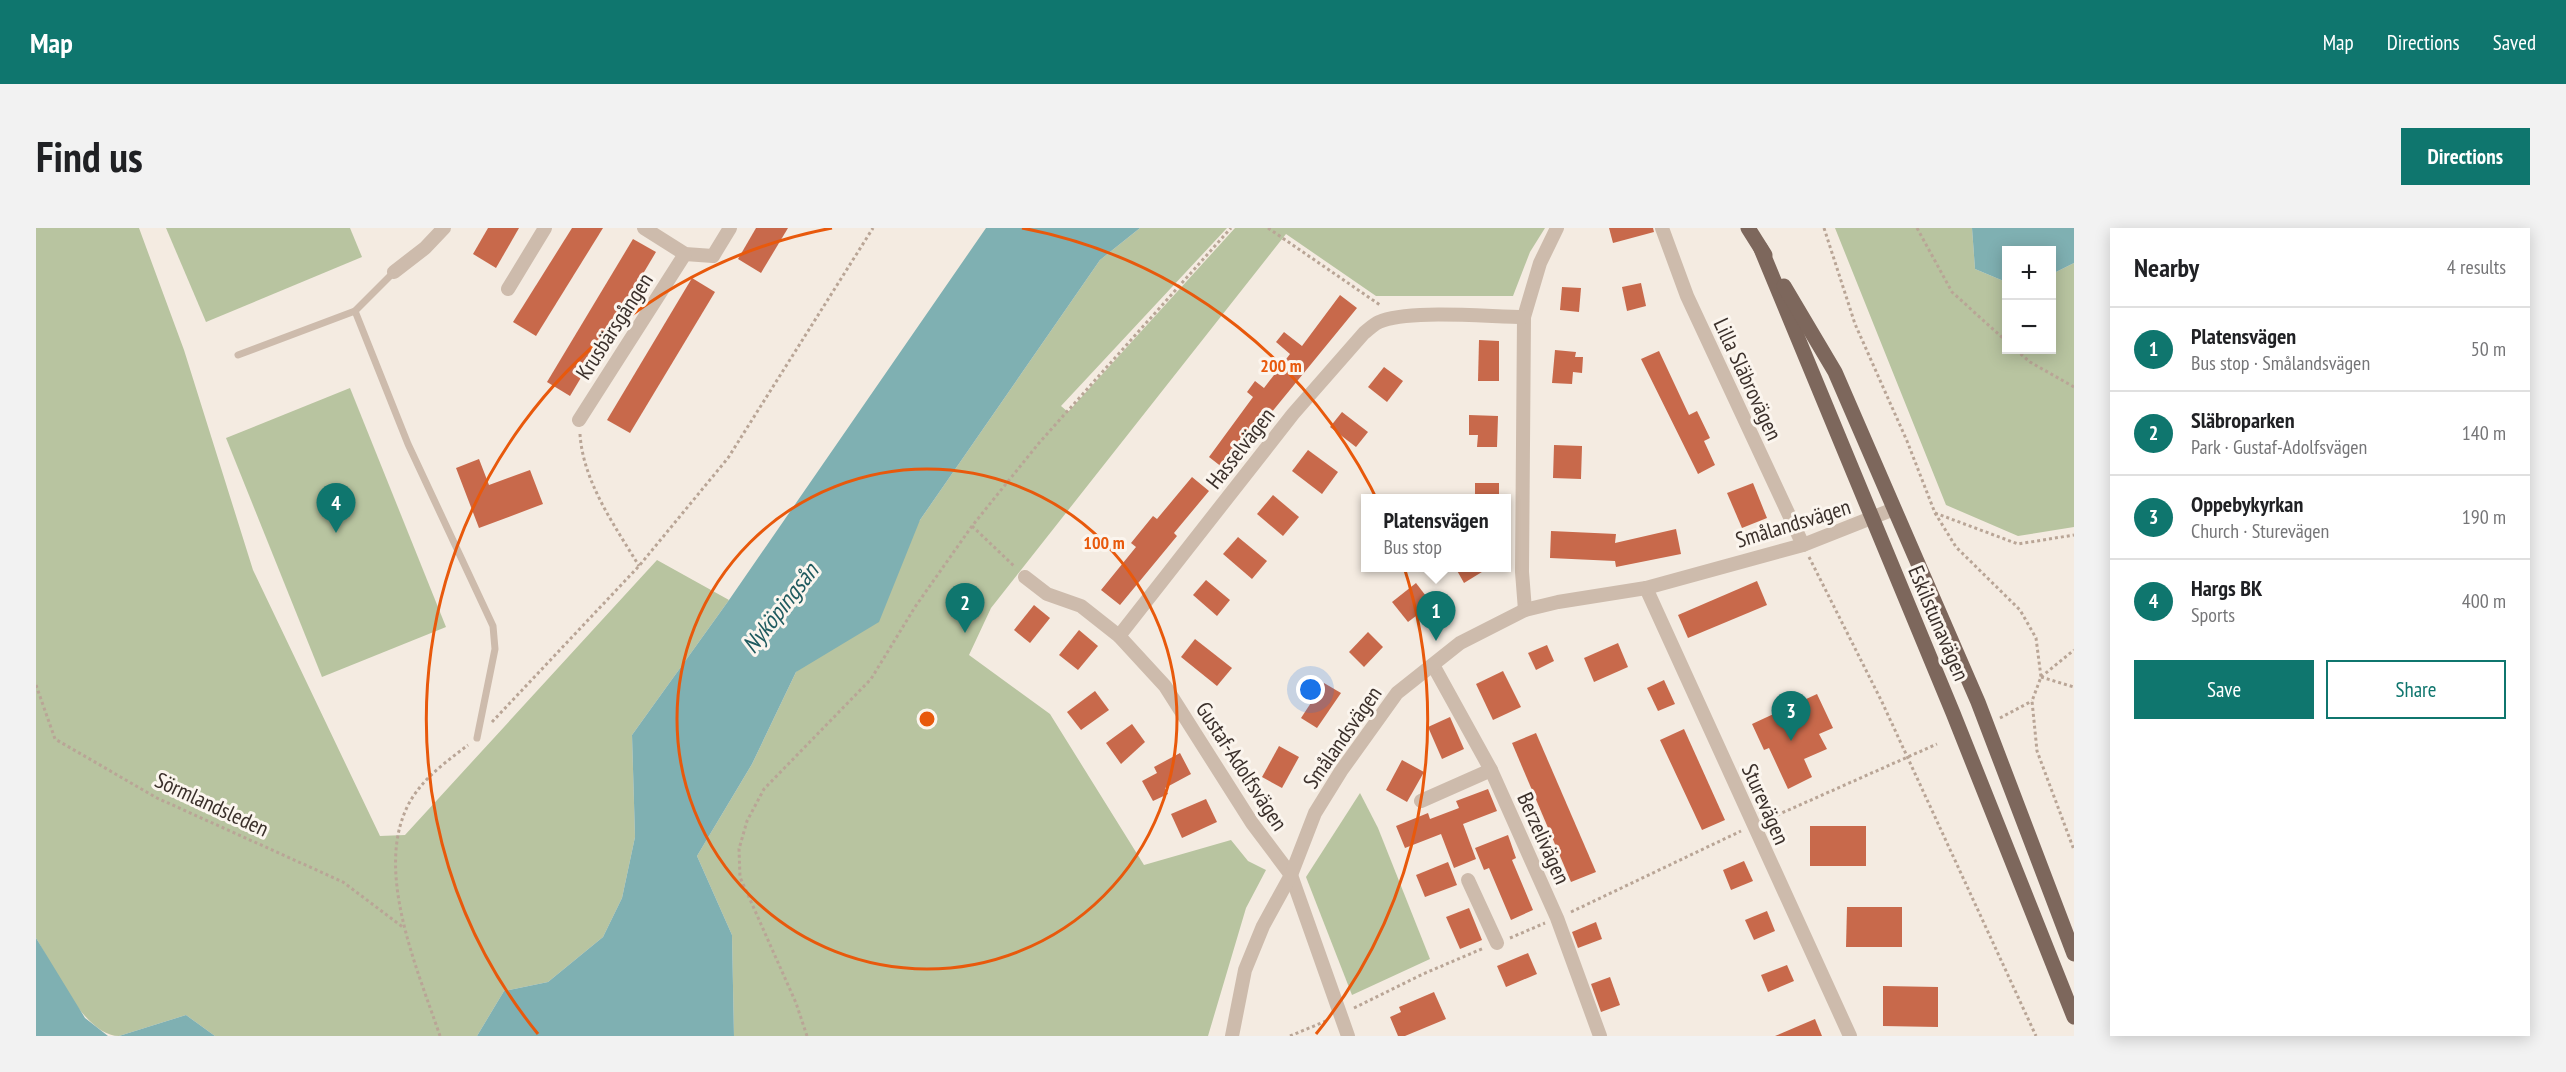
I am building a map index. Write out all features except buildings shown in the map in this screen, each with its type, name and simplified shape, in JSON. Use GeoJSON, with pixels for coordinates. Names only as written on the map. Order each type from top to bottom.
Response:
{"type":"FeatureCollection","features":[{"type":"Feature","properties":{"kind":"main road","name":"Eskilstunavägen"},"geometry":{"type":"LineString","coordinates":[[1748,228],[1835,372],[1978,702],[2074,954]]}},
{"type":"Feature","properties":{"kind":"main road","name":"Eskilstunavägen"},"geometry":{"type":"LineString","coordinates":[[1761,249],[1871,520],[1953,713],[2074,1017]]}},
{"type":"Feature","properties":{"kind":"street"},"geometry":{"type":"LineString","coordinates":[[394,272],[425,248],[444,228]]}},
{"type":"Feature","properties":{"kind":"street"},"geometry":{"type":"LineString","coordinates":[[508,289],[545,228]]}},
{"type":"Feature","properties":{"kind":"street"},"geometry":{"type":"LineString","coordinates":[[644,228],[685,254],[713,256],[730,228]]}},
{"type":"Feature","properties":{"kind":"street"},"geometry":{"type":"LineString","coordinates":[[1525,610],[1522,572],[1524,317],[1540,263],[1557,228]]}},
{"type":"Feature","properties":{"kind":"street","name":"Lilla Släbrovägen"},"geometry":{"type":"LineString","coordinates":[[1662,228],[1687,296],[1803,545]]}},
{"type":"Feature","properties":{"kind":"street","name":"Krusbärsgången"},"geometry":{"type":"LineString","coordinates":[[579,420],[685,254]]}},
{"type":"Feature","properties":{"kind":"street","name":"Hasselvägen"},"geometry":{"type":"LineString","coordinates":[[1119,636],[1293,414],[1344,354],[1378,322],[1392,318],[1427,315],[1524,317]]}},
{"type":"Feature","properties":{"kind":"street","name":"Smålandsvägen"},"geometry":{"type":"LineString","coordinates":[[1232,1036],[1245,970],[1263,926],[1291,875],[1316,813],[1341,771],[1397,693],[1460,643],[1525,610],[1558,602],[1646,588],[1803,545],[1894,509]]}},
{"type":"Feature","properties":{"kind":"street","name":"Gustaf-Adolfsvägen"},"geometry":{"type":"LineString","coordinates":[[1025,577],[1047,594],[1081,606],[1119,636],[1165,686],[1252,823],[1291,875],[1348,1036]]}},
{"type":"Feature","properties":{"kind":"street","name":"Sturevägen"},"geometry":{"type":"LineString","coordinates":[[1646,588],[1752,826],[1850,1036]]}},
{"type":"Feature","properties":{"kind":"street","name":"Berzelivägen"},"geometry":{"type":"LineString","coordinates":[[1433,665],[1491,770],[1557,918],[1600,1036]]}},
{"type":"Feature","properties":{"kind":"street"},"geometry":{"type":"LineString","coordinates":[[1421,801],[1491,770]]}},
{"type":"Feature","properties":{"kind":"street"},"geometry":{"type":"LineString","coordinates":[[1468,880],[1497,943]]}},
{"type":"Feature","properties":{"kind":"lane"},"geometry":{"type":"LineString","coordinates":[[238,356],[356,311],[394,272]]}},
{"type":"Feature","properties":{"kind":"lane"},"geometry":{"type":"LineString","coordinates":[[356,311],[408,444],[493,626],[495,649],[477,738]]}},
{"type":"Feature","properties":{"kind":"path"},"geometry":{"type":"LineString","coordinates":[[440,1036],[404,928],[395,860],[399,824],[416,791],[443,764],[477,738],[639,566],[728,458],[873,228]]}},
{"type":"Feature","properties":{"kind":"path"},"geometry":{"type":"LineString","coordinates":[[807,1036],[796,1003],[740,877],[739,849],[747,821],[764,789],[871,679],[915,607],[972,526],[1084,390],[1142,329],[1230,228]]}},
{"type":"Feature","properties":{"kind":"path"},"geometry":{"type":"LineString","coordinates":[[1268,228],[1380,306],[1392,318]]}},
{"type":"Feature","properties":{"kind":"path"},"geometry":{"type":"LineString","coordinates":[[1824,228],[1855,324],[1907,441],[1935,513],[1956,547],[2020,610],[2036,638],[2041,677],[2032,701],[2037,751],[2074,850]]}},
{"type":"Feature","properties":{"kind":"path"},"geometry":{"type":"LineString","coordinates":[[1917,228],[1952,292],[2002,337]]}},
{"type":"Feature","properties":{"kind":"path"},"geometry":{"type":"LineString","coordinates":[[2021,354],[2030,362],[2074,387]]}},
{"type":"Feature","properties":{"kind":"path"},"geometry":{"type":"LineString","coordinates":[[579,420],[580,448],[599,498],[639,566]]}},
{"type":"Feature","properties":{"kind":"path"},"geometry":{"type":"LineString","coordinates":[[1935,513],[2018,544],[2074,535]]}},
{"type":"Feature","properties":{"kind":"path"},"geometry":{"type":"LineString","coordinates":[[972,526],[1025,577]]}},
{"type":"Feature","properties":{"kind":"path"},"geometry":{"type":"LineString","coordinates":[[1803,545],[1908,758],[2036,1036]]}},
{"type":"Feature","properties":{"kind":"path"},"geometry":{"type":"LineString","coordinates":[[2041,677],[2074,650]]}},
{"type":"Feature","properties":{"kind":"path"},"geometry":{"type":"LineString","coordinates":[[2041,677],[2074,687]]}},
{"type":"Feature","properties":{"kind":"path","name":"Sörmlandsleden"},"geometry":{"type":"LineString","coordinates":[[36,685],[55,739],[157,798],[343,882],[404,928]]}},
{"type":"Feature","properties":{"kind":"path"},"geometry":{"type":"LineString","coordinates":[[1998,719],[2032,701]]}},
{"type":"Feature","properties":{"kind":"path"},"geometry":{"type":"LineString","coordinates":[[1290,1036],[1340,1015],[1423,974],[1557,918],[1752,826],[1937,744]]}},
{"type":"Feature","properties":{"kind":"green space"},"geometry":{"type":"Polygon","coordinates":[[[36,228],[139,228],[184,350],[253,570],[380,836],[405,835],[657,560],[729,600],[632,735],[635,837],[622,898],[603,937],[548,982],[504,991],[477,1036],[215,1036],[186,1015],[119,1036],[106,1033],[94,1025],[82,1012],[71,998],[36,938],[36,228]]]}},
{"type":"Feature","properties":{"kind":"green space"},"geometry":{"type":"Polygon","coordinates":[[[166,228],[350,228],[362,257],[206,322],[166,228]]]}},
{"type":"Feature","properties":{"kind":"green space"},"geometry":{"type":"Polygon","coordinates":[[[1140,228],[1227,228],[1061,406],[1068,412],[1235,228],[1545,228],[1530,252],[1513,296],[1376,296],[1286,234],[991,608],[969,655],[1050,714],[1144,865],[1231,840],[1248,861],[1266,870],[1246,908],[1208,1036],[734,1036],[732,935],[697,856],[752,764],[796,672],[920,520],[1100,260],[1140,228]]]}},
{"type":"Feature","properties":{"kind":"green space"},"geometry":{"type":"Polygon","coordinates":[[[1835,228],[1972,228],[1975,269],[2002,280],[2002,354],[2056,354],[2056,272],[2074,263],[2074,527],[2018,536],[1946,505],[1835,228]]]}},
{"type":"Feature","properties":{"kind":"green space"},"geometry":{"type":"Polygon","coordinates":[[[350,388],[446,627],[322,677],[226,438],[350,388]]]}},
{"type":"Feature","properties":{"kind":"green space"},"geometry":{"type":"Polygon","coordinates":[[[1360,793],[1378,828],[1430,959],[1352,995],[1306,877],[1360,793]]]}},
{"type":"Feature","properties":{"kind":"water","name":"Nyköpingsån"},"geometry":{"type":"Polygon","coordinates":[[[986,228],[1140,228],[1100,260],[920,520],[879,622],[796,672],[752,764],[697,856],[732,935],[734,1036],[477,1036],[504,991],[548,982],[603,937],[622,898],[635,837],[632,735],[729,600],[986,228]]]}},
{"type":"Feature","properties":{"kind":"water"},"geometry":{"type":"Polygon","coordinates":[[[1972,228],[2074,228],[2074,263],[2056,272],[2056,246],[2002,246],[2002,280],[1975,269],[1972,228]]]}},
{"type":"Feature","properties":{"kind":"water"},"geometry":{"type":"Polygon","coordinates":[[[36,938],[85,1018],[108,1036],[36,1036],[36,938]]]}},
{"type":"Feature","properties":{"kind":"water"},"geometry":{"type":"Polygon","coordinates":[[[186,1015],[215,1036],[119,1036],[186,1015]]]}},
{"type":"Feature","properties":{"kind":"place","name":"Hargs BK"},"geometry":{"type":"Point","coordinates":[336,533]}},
{"type":"Feature","properties":{"kind":"place","name":"Släbroparken"},"geometry":{"type":"Point","coordinates":[965,633]}},
{"type":"Feature","properties":{"kind":"place","name":"Platensvägen"},"geometry":{"type":"Point","coordinates":[1436,641]}},
{"type":"Feature","properties":{"kind":"place","name":"Oppebykyrkan"},"geometry":{"type":"Point","coordinates":[1791,741]}}]}
